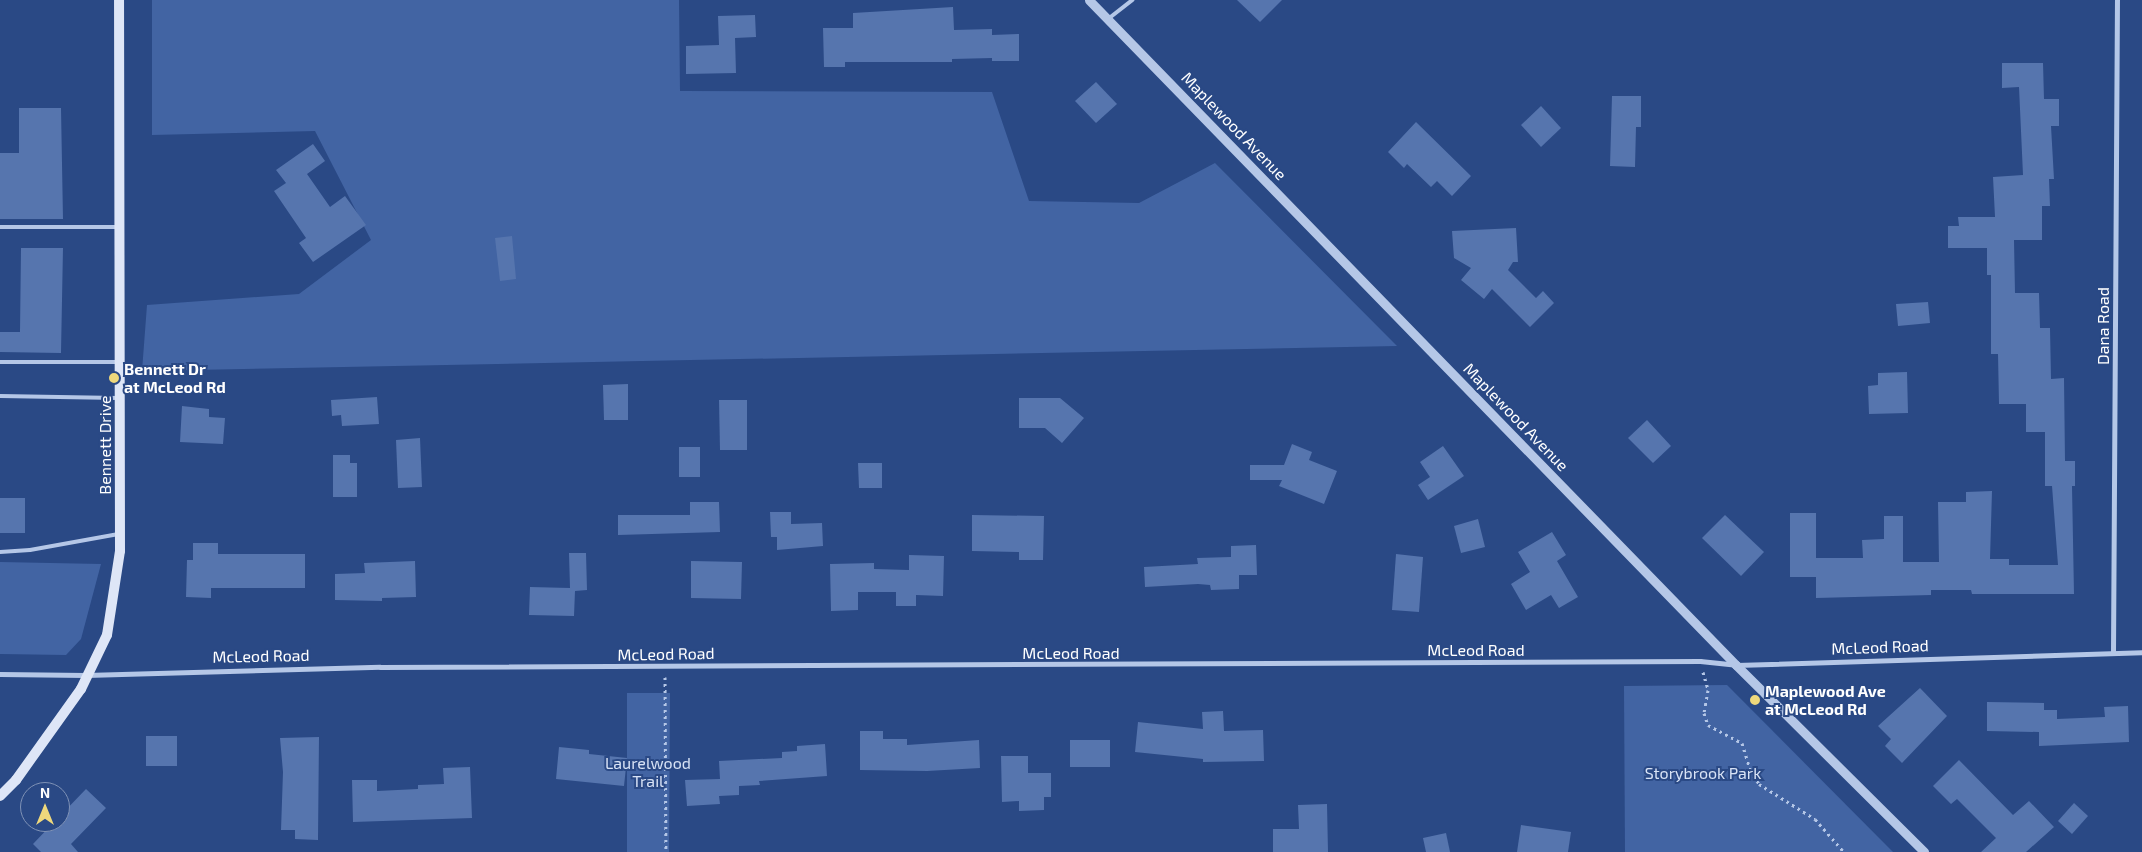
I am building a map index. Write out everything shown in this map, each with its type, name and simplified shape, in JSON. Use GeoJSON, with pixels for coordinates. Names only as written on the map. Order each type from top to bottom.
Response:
{"type":"FeatureCollection","features":[{"type":"Feature","properties":{"kind":"main road","name":"Bennett Drive"},"geometry":{"type":"LineString","coordinates":[[0,796],[16,780],[64,714],[107,635],[120,534],[118,0]]}},
{"type":"Feature","properties":{"kind":"street","name":"Maplewood Avenue"},"geometry":{"type":"LineString","coordinates":[[1089,0],[1736,665],[1924,852]]}},
{"type":"Feature","properties":{"kind":"street","name":"Dana Road"},"geometry":{"type":"LineString","coordinates":[[2113,652],[2117,0]]}},
{"type":"Feature","properties":{"kind":"street","name":"McLeod Road"},"geometry":{"type":"LineString","coordinates":[[0,674],[86,675],[251,668],[1700,661],[1736,665],[2142,652]]}},
{"type":"Feature","properties":{"kind":"lane"},"geometry":{"type":"LineString","coordinates":[[1108,20],[1132,0]]}},
{"type":"Feature","properties":{"kind":"lane"},"geometry":{"type":"LineString","coordinates":[[0,227],[120,227]]}},
{"type":"Feature","properties":{"kind":"lane"},"geometry":{"type":"LineString","coordinates":[[0,362],[120,362]]}},
{"type":"Feature","properties":{"kind":"lane"},"geometry":{"type":"LineString","coordinates":[[0,396],[120,398]]}},
{"type":"Feature","properties":{"kind":"lane"},"geometry":{"type":"LineString","coordinates":[[0,552],[120,534]]}},
{"type":"Feature","properties":{"kind":"path"},"geometry":{"type":"LineString","coordinates":[[1700,661],[1708,690],[1704,713],[1708,725],[1742,743],[1750,770],[1759,784],[1816,820],[1844,852]]}},
{"type":"Feature","properties":{"kind":"path"},"geometry":{"type":"LineString","coordinates":[[666,852],[663,681],[671,666]]}},
{"type":"Feature","properties":{"kind":"green space"},"geometry":{"type":"Polygon","coordinates":[[[152,0],[679,0],[680,91],[992,92],[1029,201],[1139,203],[1215,163],[1397,346],[142,371],[147,305],[299,294],[371,240],[315,131],[152,135],[152,0]]]}},
{"type":"Feature","properties":{"kind":"green space"},"geometry":{"type":"Polygon","coordinates":[[[0,562],[101,564],[81,639],[66,655],[0,654],[0,562]]]}},
{"type":"Feature","properties":{"kind":"green space","name":"Storybrook Park"},"geometry":{"type":"Polygon","coordinates":[[[1727,685],[1893,852],[1625,852],[1624,686],[1727,685]]]}},
{"type":"Feature","properties":{"kind":"green space","name":"Laurelwood Trail"},"geometry":{"type":"Polygon","coordinates":[[[627,693],[670,693],[669,852],[627,852],[627,693]]]}},
{"type":"Feature","properties":{"kind":"building"},"geometry":{"type":"Polygon","coordinates":[[[1237,0],[1282,0],[1260,22],[1237,0]]]}},
{"type":"Feature","properties":{"kind":"building"},"geometry":{"type":"Polygon","coordinates":[[[953,7],[954,30],[992,29],[992,35],[1019,34],[1019,61],[992,61],[992,58],[952,59],[952,62],[845,62],[845,67],[824,67],[823,28],[853,28],[853,13],[953,7]]]}},
{"type":"Feature","properties":{"kind":"building"},"geometry":{"type":"Polygon","coordinates":[[[755,15],[756,37],[735,38],[736,73],[686,74],[686,46],[719,45],[718,16],[755,15]]]}},
{"type":"Feature","properties":{"kind":"building"},"geometry":{"type":"Polygon","coordinates":[[[2002,63],[2043,63],[2044,99],[2059,99],[2059,126],[2051,126],[2054,179],[2049,179],[2050,206],[2042,206],[2042,240],[2014,240],[2015,293],[2039,293],[2040,328],[2050,328],[2051,379],[2064,378],[2065,461],[2075,461],[2075,486],[2072,486],[2074,594],[1972,594],[1971,590],[1931,590],[1931,595],[1816,598],[1816,577],[1790,577],[1790,513],[1816,513],[1816,558],[1863,558],[1862,540],[1884,539],[1884,516],[1903,516],[1903,562],[1939,562],[1938,502],[1966,502],[1966,492],[1992,491],[1990,559],[2009,559],[2009,565],[2058,565],[2052,486],[2045,486],[2045,432],[2026,432],[2026,404],[1999,404],[1998,354],[1991,354],[1991,275],[1987,275],[1987,248],[1948,248],[1948,226],[1959,226],[1958,217],[1995,217],[1993,177],[2023,175],[2019,87],[2002,88],[2002,63]]]}},
{"type":"Feature","properties":{"kind":"building"},"geometry":{"type":"Polygon","coordinates":[[[1096,82],[1117,104],[1096,123],[1075,101],[1096,82]]]}},
{"type":"Feature","properties":{"kind":"building"},"geometry":{"type":"Polygon","coordinates":[[[1612,96],[1641,96],[1641,127],[1636,127],[1635,167],[1610,166],[1612,96]]]}},
{"type":"Feature","properties":{"kind":"building"},"geometry":{"type":"Polygon","coordinates":[[[1541,106],[1561,128],[1541,147],[1521,125],[1541,106]]]}},
{"type":"Feature","properties":{"kind":"building"},"geometry":{"type":"Polygon","coordinates":[[[19,108],[61,108],[63,219],[0,219],[0,153],[19,153],[19,108]]]}},
{"type":"Feature","properties":{"kind":"building"},"geometry":{"type":"Polygon","coordinates":[[[1416,122],[1471,176],[1452,196],[1437,181],[1431,187],[1407,164],[1404,168],[1388,152],[1416,122]]]}},
{"type":"Feature","properties":{"kind":"building"},"geometry":{"type":"Polygon","coordinates":[[[313,144],[325,161],[307,174],[330,207],[345,196],[366,225],[313,262],[299,243],[306,238],[274,191],[286,183],[276,170],[313,144]]]}},
{"type":"Feature","properties":{"kind":"building"},"geometry":{"type":"Polygon","coordinates":[[[1516,228],[1518,262],[1513,262],[1508,270],[1536,298],[1543,291],[1554,303],[1530,327],[1492,289],[1484,299],[1461,280],[1471,268],[1454,258],[1452,231],[1516,228]]]}},
{"type":"Feature","properties":{"kind":"building"},"geometry":{"type":"Polygon","coordinates":[[[512,236],[516,279],[500,281],[495,238],[512,236]]]}},
{"type":"Feature","properties":{"kind":"building"},"geometry":{"type":"Polygon","coordinates":[[[21,248],[63,248],[61,353],[0,352],[0,332],[20,332],[21,248]]]}},
{"type":"Feature","properties":{"kind":"building"},"geometry":{"type":"Polygon","coordinates":[[[1928,302],[1930,323],[1898,326],[1896,304],[1928,302]]]}},
{"type":"Feature","properties":{"kind":"building"},"geometry":{"type":"Polygon","coordinates":[[[1907,372],[1908,413],[1869,414],[1868,386],[1878,385],[1878,373],[1907,372]]]}},
{"type":"Feature","properties":{"kind":"building"},"geometry":{"type":"Polygon","coordinates":[[[628,384],[628,420],[604,420],[603,385],[628,384]]]}},
{"type":"Feature","properties":{"kind":"building"},"geometry":{"type":"Polygon","coordinates":[[[377,397],[379,424],[342,426],[341,415],[332,416],[331,400],[377,397]]]}},
{"type":"Feature","properties":{"kind":"building"},"geometry":{"type":"Polygon","coordinates":[[[1019,398],[1060,398],[1084,418],[1062,443],[1045,428],[1019,428],[1019,398]]]}},
{"type":"Feature","properties":{"kind":"building"},"geometry":{"type":"Polygon","coordinates":[[[719,400],[747,400],[747,450],[720,450],[719,400]]]}},
{"type":"Feature","properties":{"kind":"building"},"geometry":{"type":"Polygon","coordinates":[[[182,406],[209,409],[209,417],[225,418],[223,444],[180,442],[182,406]]]}},
{"type":"Feature","properties":{"kind":"building"},"geometry":{"type":"Polygon","coordinates":[[[1647,420],[1671,446],[1653,463],[1628,438],[1647,420]]]}},
{"type":"Feature","properties":{"kind":"building"},"geometry":{"type":"Polygon","coordinates":[[[420,438],[422,487],[398,488],[396,440],[420,438]]]}},
{"type":"Feature","properties":{"kind":"building"},"geometry":{"type":"Polygon","coordinates":[[[1292,444],[1312,452],[1309,460],[1337,471],[1324,504],[1279,486],[1282,480],[1250,480],[1250,465],[1284,465],[1292,444]]]}},
{"type":"Feature","properties":{"kind":"building"},"geometry":{"type":"Polygon","coordinates":[[[1443,446],[1464,476],[1428,500],[1418,485],[1430,477],[1420,462],[1443,446]]]}},
{"type":"Feature","properties":{"kind":"building"},"geometry":{"type":"Polygon","coordinates":[[[679,447],[700,447],[700,477],[679,477],[679,447]]]}},
{"type":"Feature","properties":{"kind":"building"},"geometry":{"type":"Polygon","coordinates":[[[333,455],[350,455],[350,463],[357,463],[357,497],[333,497],[333,455]]]}},
{"type":"Feature","properties":{"kind":"building"},"geometry":{"type":"Polygon","coordinates":[[[858,463],[882,463],[882,488],[859,488],[858,463]]]}},
{"type":"Feature","properties":{"kind":"building"},"geometry":{"type":"Polygon","coordinates":[[[0,498],[25,498],[25,533],[0,533],[0,498]]]}},
{"type":"Feature","properties":{"kind":"building"},"geometry":{"type":"Polygon","coordinates":[[[690,502],[719,502],[720,532],[618,535],[618,515],[690,515],[690,502]]]}},
{"type":"Feature","properties":{"kind":"building"},"geometry":{"type":"Polygon","coordinates":[[[770,512],[791,512],[791,524],[822,523],[823,546],[777,550],[777,537],[771,537],[770,512]]]}},
{"type":"Feature","properties":{"kind":"building"},"geometry":{"type":"Polygon","coordinates":[[[972,515],[1044,516],[1043,560],[1019,560],[1019,552],[972,551],[972,515]]]}},
{"type":"Feature","properties":{"kind":"building"},"geometry":{"type":"Polygon","coordinates":[[[1725,515],[1764,552],[1741,576],[1702,538],[1725,515]]]}},
{"type":"Feature","properties":{"kind":"building"},"geometry":{"type":"Polygon","coordinates":[[[1478,519],[1485,547],[1461,553],[1454,526],[1478,519]]]}},
{"type":"Feature","properties":{"kind":"building"},"geometry":{"type":"Polygon","coordinates":[[[1552,532],[1566,555],[1557,561],[1578,597],[1559,608],[1551,595],[1526,610],[1511,584],[1530,572],[1518,552],[1552,532]]]}},
{"type":"Feature","properties":{"kind":"building"},"geometry":{"type":"Polygon","coordinates":[[[193,543],[218,543],[218,554],[305,554],[305,588],[211,588],[211,598],[186,597],[187,560],[193,560],[193,543]]]}},
{"type":"Feature","properties":{"kind":"building"},"geometry":{"type":"Polygon","coordinates":[[[1256,545],[1257,575],[1239,575],[1239,589],[1211,590],[1210,585],[1198,584],[1145,587],[1144,567],[1198,564],[1197,558],[1231,557],[1231,546],[1256,545]]]}},
{"type":"Feature","properties":{"kind":"building"},"geometry":{"type":"Polygon","coordinates":[[[569,553],[586,553],[587,590],[575,591],[574,616],[529,615],[530,587],[570,588],[569,553]]]}},
{"type":"Feature","properties":{"kind":"building"},"geometry":{"type":"Polygon","coordinates":[[[1396,554],[1423,557],[1419,612],[1392,610],[1396,554]]]}},
{"type":"Feature","properties":{"kind":"building"},"geometry":{"type":"Polygon","coordinates":[[[909,555],[944,556],[943,596],[916,595],[916,606],[896,606],[896,592],[858,592],[858,610],[831,611],[830,564],[874,563],[874,569],[909,570],[909,555]]]}},
{"type":"Feature","properties":{"kind":"building"},"geometry":{"type":"Polygon","coordinates":[[[415,561],[416,597],[382,598],[382,601],[335,600],[335,574],[365,573],[364,563],[415,561]]]}},
{"type":"Feature","properties":{"kind":"building"},"geometry":{"type":"Polygon","coordinates":[[[691,561],[742,562],[741,599],[691,598],[691,561]]]}},
{"type":"Feature","properties":{"kind":"building"},"geometry":{"type":"Polygon","coordinates":[[[1920,688],[1947,716],[1902,763],[1885,746],[1891,739],[1878,726],[1920,688]]]}},
{"type":"Feature","properties":{"kind":"building"},"geometry":{"type":"Polygon","coordinates":[[[1987,702],[2044,703],[2044,710],[2057,710],[2057,719],[2105,717],[2104,707],[2128,706],[2129,742],[2039,746],[2039,732],[1987,731],[1987,702]]]}},
{"type":"Feature","properties":{"kind":"building"},"geometry":{"type":"Polygon","coordinates":[[[1223,711],[1224,731],[1263,730],[1264,761],[1203,762],[1203,759],[1135,752],[1138,722],[1203,729],[1202,712],[1223,711]]]}},
{"type":"Feature","properties":{"kind":"building"},"geometry":{"type":"Polygon","coordinates":[[[860,731],[883,731],[883,739],[907,739],[907,745],[979,740],[980,768],[927,771],[860,770],[860,731]]]}},
{"type":"Feature","properties":{"kind":"building"},"geometry":{"type":"Polygon","coordinates":[[[146,736],[177,736],[177,766],[146,766],[146,736]]]}},
{"type":"Feature","properties":{"kind":"building"},"geometry":{"type":"Polygon","coordinates":[[[319,737],[318,840],[295,839],[295,830],[281,830],[283,772],[280,738],[319,737]]]}},
{"type":"Feature","properties":{"kind":"building"},"geometry":{"type":"Polygon","coordinates":[[[1070,740],[1110,740],[1110,767],[1070,767],[1070,740]]]}},
{"type":"Feature","properties":{"kind":"building"},"geometry":{"type":"Polygon","coordinates":[[[825,744],[827,776],[759,781],[760,785],[739,786],[739,795],[719,796],[720,804],[687,806],[685,780],[720,779],[719,761],[782,758],[782,752],[797,751],[797,746],[825,744]]]}},
{"type":"Feature","properties":{"kind":"building"},"geometry":{"type":"Polygon","coordinates":[[[559,747],[589,750],[589,754],[627,758],[624,786],[556,779],[559,747]]]}},
{"type":"Feature","properties":{"kind":"building"},"geometry":{"type":"Polygon","coordinates":[[[1001,756],[1028,756],[1028,773],[1051,773],[1051,797],[1044,797],[1044,810],[1019,811],[1019,801],[1002,802],[1001,756]]]}},
{"type":"Feature","properties":{"kind":"building"},"geometry":{"type":"Polygon","coordinates":[[[1959,760],[2013,815],[2029,801],[2054,827],[2026,852],[1981,852],[1996,838],[1957,799],[1951,804],[1933,786],[1959,760]]]}},
{"type":"Feature","properties":{"kind":"building"},"geometry":{"type":"Polygon","coordinates":[[[470,767],[472,818],[353,822],[352,780],[377,780],[377,791],[418,789],[418,785],[444,784],[443,768],[470,767]]]}},
{"type":"Feature","properties":{"kind":"building"},"geometry":{"type":"Polygon","coordinates":[[[86,789],[106,808],[71,844],[78,852],[41,852],[33,844],[44,832],[70,832],[70,806],[86,789]]]}},
{"type":"Feature","properties":{"kind":"building"},"geometry":{"type":"Polygon","coordinates":[[[2074,803],[2088,816],[2072,834],[2058,821],[2074,803]]]}},
{"type":"Feature","properties":{"kind":"building"},"geometry":{"type":"Polygon","coordinates":[[[1327,804],[1328,852],[1273,852],[1273,829],[1299,829],[1298,805],[1327,804]]]}},
{"type":"Feature","properties":{"kind":"building"},"geometry":{"type":"Polygon","coordinates":[[[1521,825],[1571,832],[1568,852],[1517,852],[1521,825]]]}},
{"type":"Feature","properties":{"kind":"building"},"geometry":{"type":"Polygon","coordinates":[[[1446,833],[1450,852],[1426,852],[1423,838],[1446,833]]]}},
{"type":"Feature","properties":{"kind":"place","name":"Bennett Dr at McLeod Rd"},"geometry":{"type":"Point","coordinates":[114,378]}},
{"type":"Feature","properties":{"kind":"place","name":"Maplewood Ave at McLeod Rd"},"geometry":{"type":"Point","coordinates":[1755,700]}}]}
